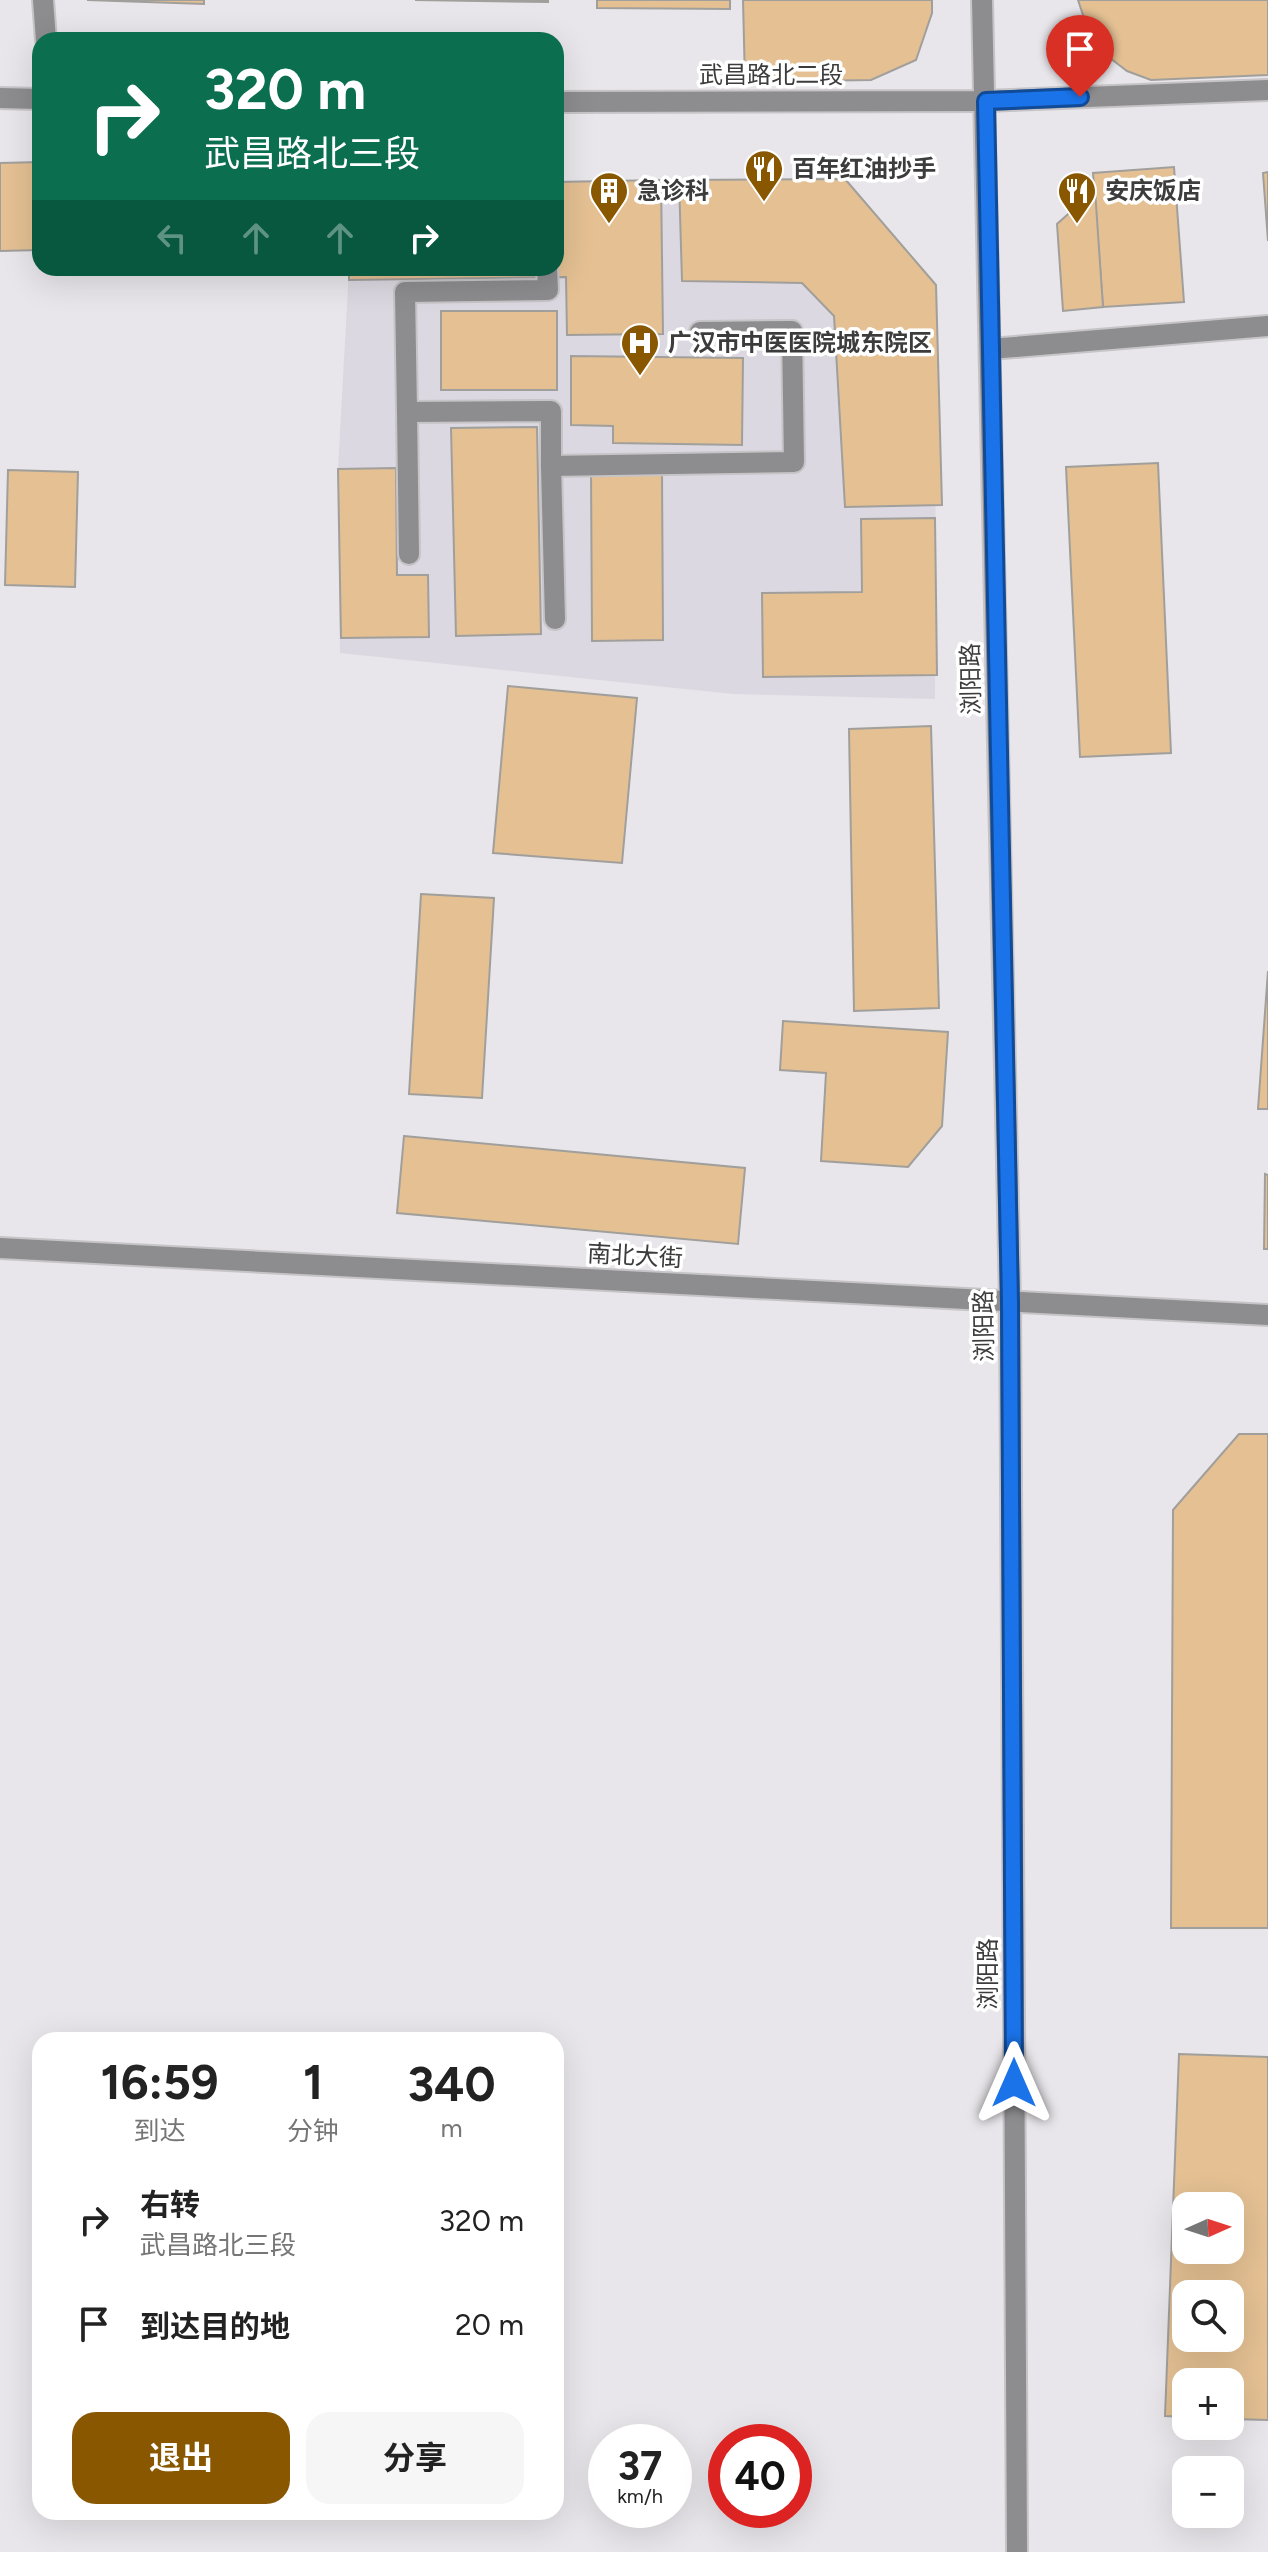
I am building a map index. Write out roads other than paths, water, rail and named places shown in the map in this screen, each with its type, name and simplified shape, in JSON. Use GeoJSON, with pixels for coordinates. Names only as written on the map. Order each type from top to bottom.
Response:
{"type":"FeatureCollection","features":[{"type":"Feature","properties":{"kind":"street"},"geometry":{"type":"LineString","coordinates":[[43,0],[45,32]]}},
{"type":"Feature","properties":{"kind":"street","name":"浏阳路"},"geometry":{"type":"LineString","coordinates":[[982,0],[1010,1302],[1017,2552]]}},
{"type":"Feature","properties":{"kind":"street","name":"武昌路北二段"},"geometry":{"type":"LineString","coordinates":[[564,102],[986,101],[1268,90]]}},
{"type":"Feature","properties":{"kind":"street"},"geometry":{"type":"LineString","coordinates":[[0,98],[32,99]]}},
{"type":"Feature","properties":{"kind":"street"},"geometry":{"type":"LineString","coordinates":[[409,554],[405,292],[548,290],[547,276]]}},
{"type":"Feature","properties":{"kind":"street"},"geometry":{"type":"LineString","coordinates":[[990,349],[1268,326]]}},
{"type":"Feature","properties":{"kind":"street"},"geometry":{"type":"LineString","coordinates":[[551,466],[794,462],[792,331],[700,332]]}},
{"type":"Feature","properties":{"kind":"street"},"geometry":{"type":"LineString","coordinates":[[407,412],[551,411],[555,619]]}},
{"type":"Feature","properties":{"kind":"street","name":"南北大街"},"geometry":{"type":"LineString","coordinates":[[0,1248],[1268,1315]]}},
{"type":"Feature","properties":{"kind":"place","name":"百年红油抄手"},"geometry":{"type":"Point","coordinates":[764,203]}},
{"type":"Feature","properties":{"kind":"place","name":"急诊科"},"geometry":{"type":"Point","coordinates":[609,225]}},
{"type":"Feature","properties":{"kind":"place","name":"安庆饭店"},"geometry":{"type":"Point","coordinates":[1077,225]}},
{"type":"Feature","properties":{"kind":"place","name":"广汉市中医医院城东院区"},"geometry":{"type":"Point","coordinates":[640,377]}}]}
